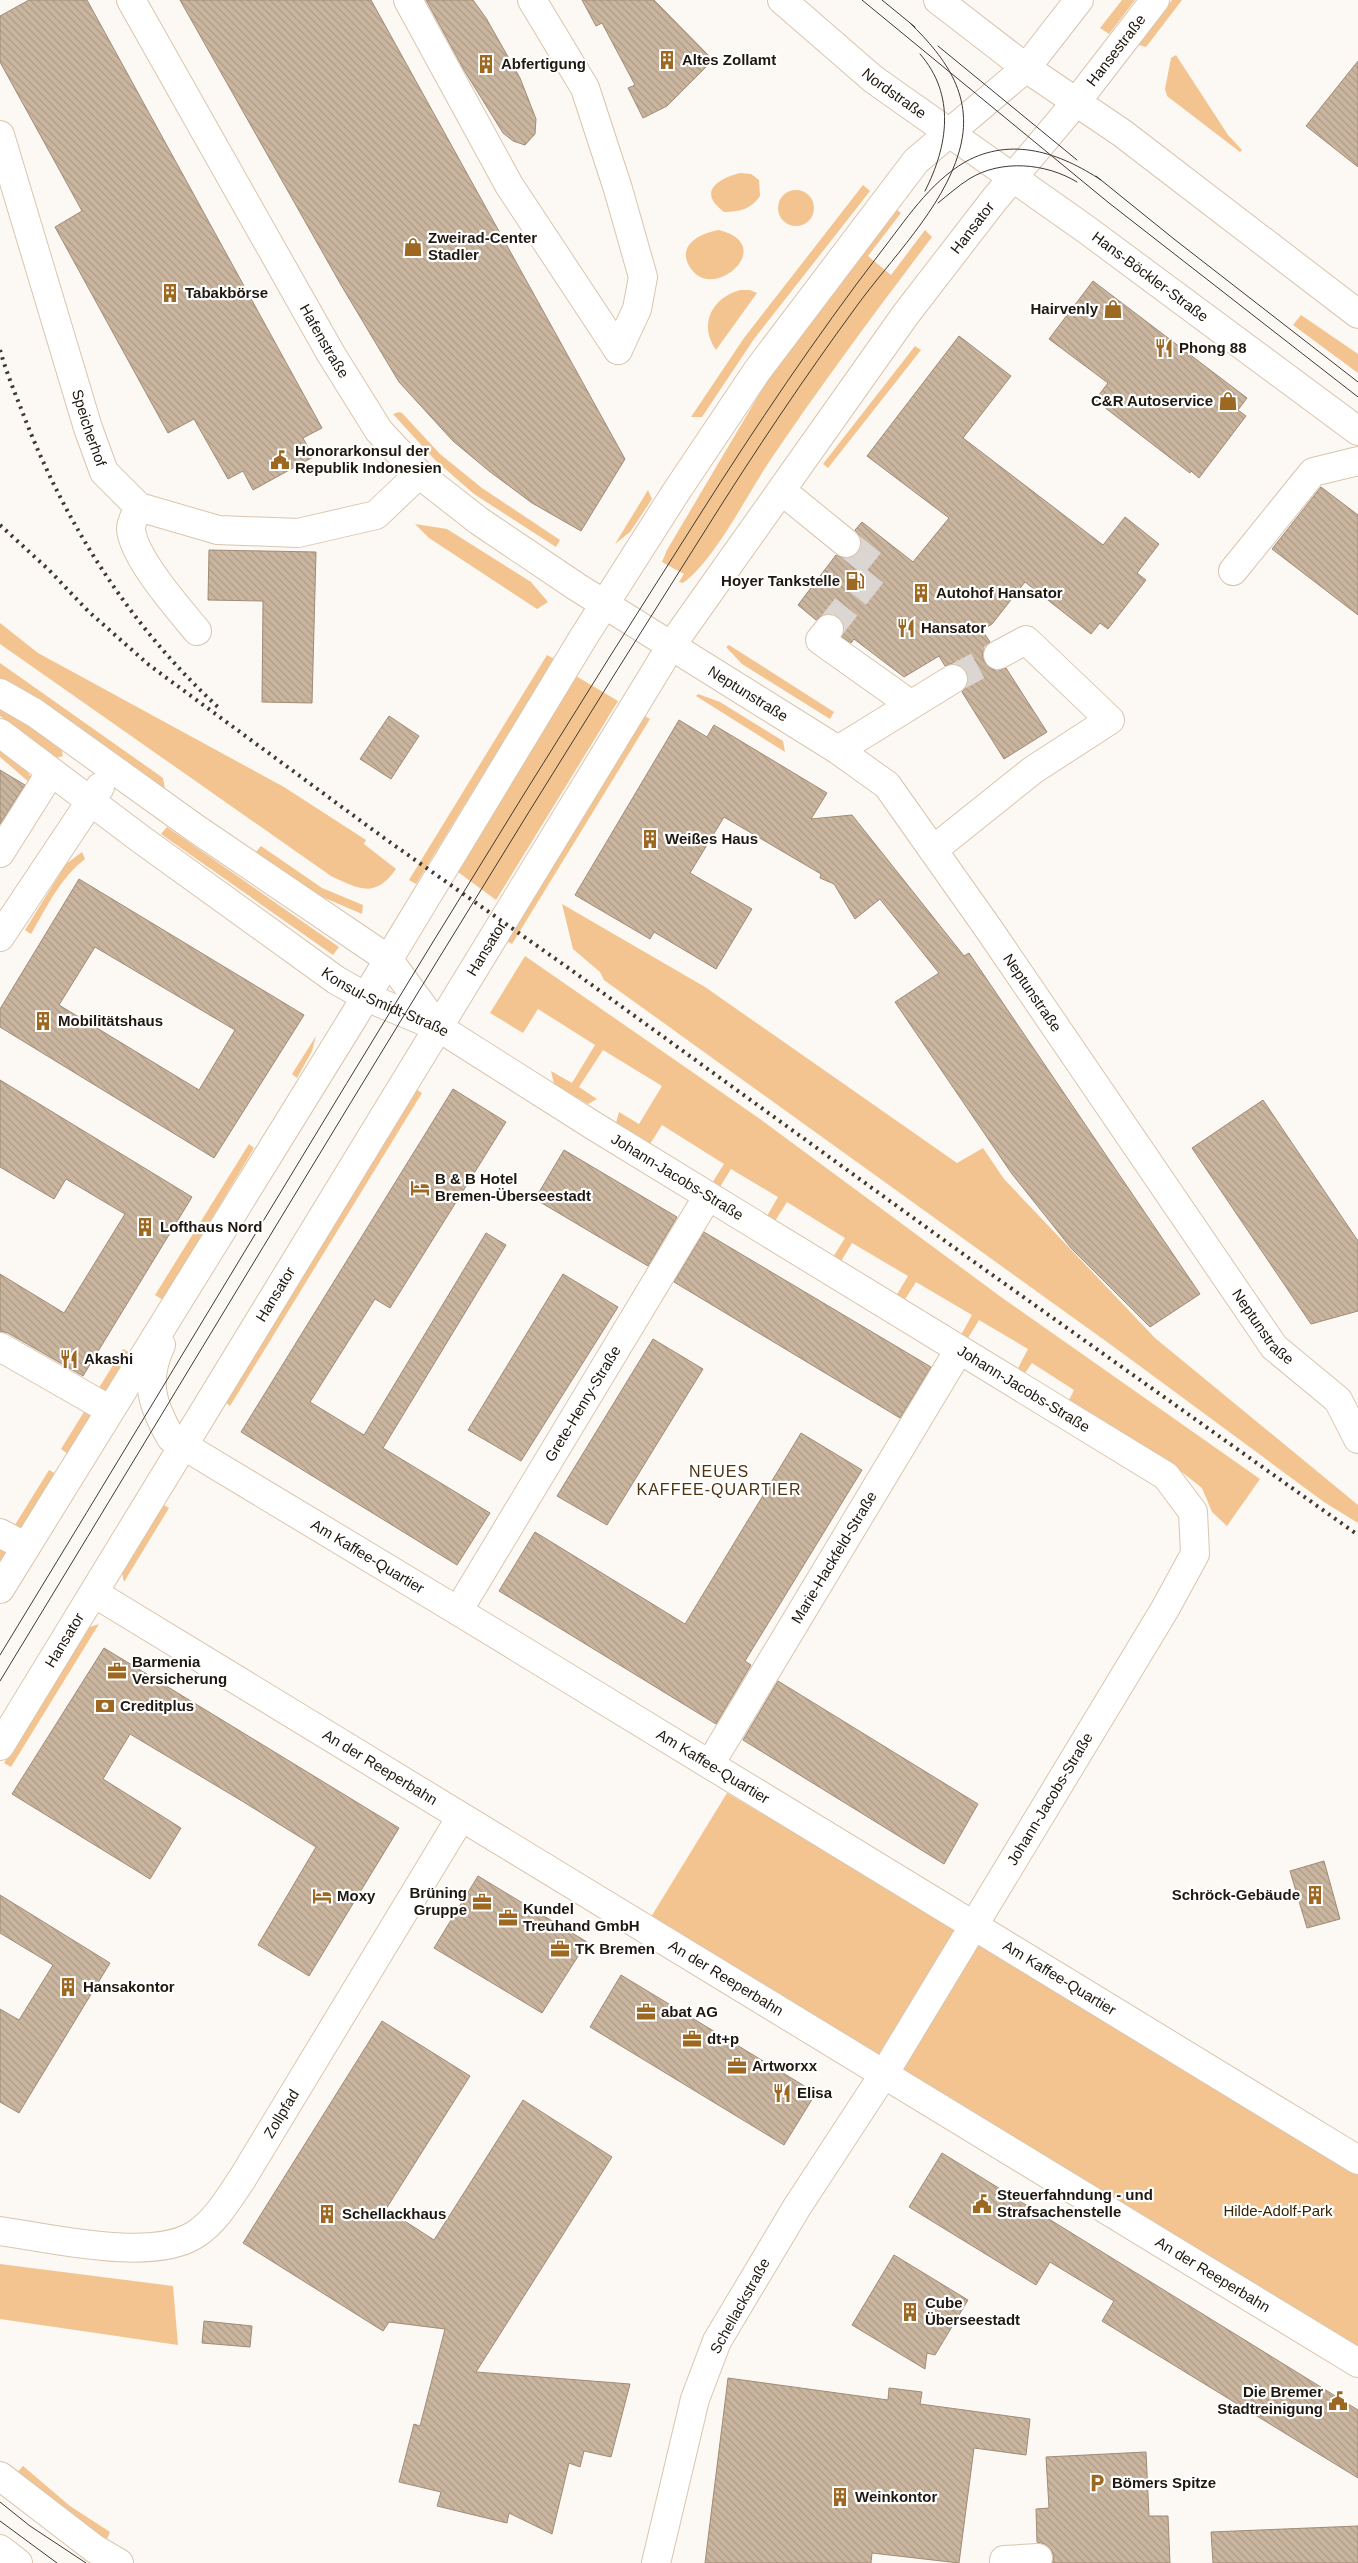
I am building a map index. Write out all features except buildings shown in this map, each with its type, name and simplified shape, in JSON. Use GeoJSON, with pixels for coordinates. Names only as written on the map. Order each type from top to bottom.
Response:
{"type":"FeatureCollection","features":[{"type":"Feature","properties":{"kind":"street","name":"Hafenstraße"},"geometry":{"type":"LineString","coordinates":[[131,0],[331,354],[379,431],[418,474],[479,521],[606,604]]}},
{"type":"Feature","properties":{"kind":"street"},"geometry":{"type":"LineString","coordinates":[[408,0],[510,184],[618,350],[636,309],[643,277],[618,189],[584,88],[532,0]]}},
{"type":"Feature","properties":{"kind":"street","name":"Nordstraße"},"geometry":{"type":"LineString","coordinates":[[782,0],[873,79],[1012,178]]}},
{"type":"Feature","properties":{"kind":"street"},"geometry":{"type":"LineString","coordinates":[[938,0],[1026,68],[1077,101],[1358,314]]}},
{"type":"Feature","properties":{"kind":"street"},"geometry":{"type":"LineString","coordinates":[[0,1589],[366,997],[606,604],[676,492],[757,371],[916,161],[1026,68],[1079,0]]}},
{"type":"Feature","properties":{"kind":"street","name":"Hansestraße"},"geometry":{"type":"LineString","coordinates":[[1012,178],[1077,101],[1155,0]]}},
{"type":"Feature","properties":{"kind":"street","name":"Speicherhof"},"geometry":{"type":"LineString","coordinates":[[0,135],[88,428],[104,472],[139,507],[218,530],[298,534],[376,515],[418,474]]}},
{"type":"Feature","properties":{"kind":"street","name":"Hans-Böckler-Straße"},"geometry":{"type":"LineString","coordinates":[[1012,178],[1088,230],[1358,431]]}},
{"type":"Feature","properties":{"kind":"street","name":"Hansator"},"geometry":{"type":"LineString","coordinates":[[0,1746],[671,646],[901,321],[1012,178]]}},
{"type":"Feature","properties":{"kind":"street"},"geometry":{"type":"LineString","coordinates":[[1233,571],[1313,472],[1358,461]]}},
{"type":"Feature","properties":{"kind":"street"},"geometry":{"type":"LineString","coordinates":[[782,491],[846,543]]}},
{"type":"Feature","properties":{"kind":"street"},"geometry":{"type":"LineString","coordinates":[[139,507],[131,526],[134,544],[168,595],[197,630]]}},
{"type":"Feature","properties":{"kind":"street","name":"Neptunstraße"},"geometry":{"type":"LineString","coordinates":[[606,604],[838,750],[887,785],[1274,1347],[1348,1397]]}},
{"type":"Feature","properties":{"kind":"street"},"geometry":{"type":"LineString","coordinates":[[829,629],[820,640],[910,704]]}},
{"type":"Feature","properties":{"kind":"street"},"geometry":{"type":"LineString","coordinates":[[933,850],[1033,770],[1110,720],[1026,640],[998,655]]}},
{"type":"Feature","properties":{"kind":"street"},"geometry":{"type":"LineString","coordinates":[[838,750],[953,678]]}},
{"type":"Feature","properties":{"kind":"street","name":"Konsul-Smidt-Straße"},"geometry":{"type":"LineString","coordinates":[[0,693],[35,713],[360,942],[388,959],[438,1027]]}},
{"type":"Feature","properties":{"kind":"street","name":"Konsul-Smidt-Straße"},"geometry":{"type":"LineString","coordinates":[[0,733],[91,802],[330,976],[366,997],[438,1027]]}},
{"type":"Feature","properties":{"kind":"street"},"geometry":{"type":"LineString","coordinates":[[0,937],[112,769]]}},
{"type":"Feature","properties":{"kind":"street"},"geometry":{"type":"LineString","coordinates":[[0,853],[51,772]]}},
{"type":"Feature","properties":{"kind":"street","name":"Johann-Jacobs-Straße"},"geometry":{"type":"LineString","coordinates":[[438,1027],[708,1196],[1166,1476],[1193,1512],[1195,1554],[1160,1617],[884,2074]]}},
{"type":"Feature","properties":{"kind":"street","name":"Grete-Henry-Straße"},"geometry":{"type":"LineString","coordinates":[[458,1611],[708,1196]]}},
{"type":"Feature","properties":{"kind":"street","name":"Am Kaffee-Quartier"},"geometry":{"type":"LineString","coordinates":[[164,1324],[167,1334],[153,1361],[151,1389],[164,1425],[171,1438],[710,1764],[1358,2160]]}},
{"type":"Feature","properties":{"kind":"street"},"geometry":{"type":"LineString","coordinates":[[0,1346],[110,1410]]}},
{"type":"Feature","properties":{"kind":"street","name":"Marie-Hackfeld-Straße"},"geometry":{"type":"LineString","coordinates":[[710,1764],[959,1350]]}},
{"type":"Feature","properties":{"kind":"street"},"geometry":{"type":"LineString","coordinates":[[1348,1397],[1358,1439]]}},
{"type":"Feature","properties":{"kind":"street"},"geometry":{"type":"LineString","coordinates":[[0,1533],[26,1547]]}},
{"type":"Feature","properties":{"kind":"street","name":"An der Reeperbahn"},"geometry":{"type":"LineString","coordinates":[[94,1593],[1358,2363]]}},
{"type":"Feature","properties":{"kind":"street","name":"Zollpfad"},"geometry":{"type":"LineString","coordinates":[[0,2231],[135,2249],[165,2247],[196,2234],[220,2211],[242,2179],[461,1817]]}},
{"type":"Feature","properties":{"kind":"street","name":"Schellackstraße"},"geometry":{"type":"LineString","coordinates":[[656,2563],[695,2399],[717,2341],[797,2207],[884,2074]]}},
{"type":"Feature","properties":{"kind":"street"},"geometry":{"type":"LineString","coordinates":[[0,2476],[95,2549],[119,2563]]}},
{"type":"Feature","properties":{"kind":"street"},"geometry":{"type":"LineString","coordinates":[[0,2549],[18,2563]]}},
{"type":"Feature","properties":{"kind":"street"},"geometry":{"type":"LineString","coordinates":[[1004,2563],[1004,2560],[1038,2558]]}},
{"type":"Feature","properties":{"kind":"green space"},"geometry":{"type":"Polygon","coordinates":[[[1122,0],[1135,0],[1109,34],[1100,28],[1122,0]]]}},
{"type":"Feature","properties":{"kind":"green space"},"geometry":{"type":"Polygon","coordinates":[[[1172,0],[1182,0],[1146,47],[1139,45],[1172,0]]]}},
{"type":"Feature","properties":{"kind":"green space"},"geometry":{"type":"Polygon","coordinates":[[[1176,55],[1228,135],[1242,150],[1240,152],[1167,96],[1165,89],[1171,58],[1176,55]]]}},
{"type":"Feature","properties":{"kind":"green space"},"geometry":{"type":"Polygon","coordinates":[[[740,173],[751,174],[759,180],[760,196],[745,209],[724,212],[716,205],[712,198],[711,192],[713,187],[724,179],[740,173]]]}},
{"type":"Feature","properties":{"kind":"green space"},"geometry":{"type":"Polygon","coordinates":[[[863,185],[870,191],[754,339],[702,417],[691,417],[744,338],[863,185]]]}},
{"type":"Feature","properties":{"kind":"green space"},"geometry":{"type":"Polygon","coordinates":[[[796,190],[808,196],[814,208],[808,220],[796,226],[784,220],[778,208],[784,196],[796,190]]]}},
{"type":"Feature","properties":{"kind":"green space"},"geometry":{"type":"Polygon","coordinates":[[[893,207],[901,213],[868,256],[891,275],[925,230],[932,237],[849,348],[789,433],[718,544],[695,573],[683,583],[679,582],[684,574],[662,562],[667,550],[773,371],[893,207]]]}},
{"type":"Feature","properties":{"kind":"green space"},"geometry":{"type":"Polygon","coordinates":[[[719,230],[736,237],[743,247],[742,257],[736,267],[726,275],[714,279],[702,278],[692,270],[687,262],[687,248],[691,242],[704,234],[719,230]]]}},
{"type":"Feature","properties":{"kind":"green space"},"geometry":{"type":"Polygon","coordinates":[[[740,290],[750,290],[757,293],[716,350],[708,331],[711,313],[722,299],[740,290]]]}},
{"type":"Feature","properties":{"kind":"green space"},"geometry":{"type":"Polygon","coordinates":[[[1301,315],[1358,354],[1358,373],[1293,325],[1301,315]]]}},
{"type":"Feature","properties":{"kind":"green space"},"geometry":{"type":"Polygon","coordinates":[[[915,346],[921,350],[828,468],[823,464],[915,346]]]}},
{"type":"Feature","properties":{"kind":"green space"},"geometry":{"type":"Polygon","coordinates":[[[399,412],[440,454],[482,488],[560,540],[556,547],[474,494],[435,460],[393,414],[399,412]]]}},
{"type":"Feature","properties":{"kind":"green space"},"geometry":{"type":"Polygon","coordinates":[[[648,490],[652,499],[630,532],[615,544],[648,490]]]}},
{"type":"Feature","properties":{"kind":"green space"},"geometry":{"type":"Polygon","coordinates":[[[415,524],[447,529],[531,582],[548,602],[537,609],[429,538],[415,524]]]}},
{"type":"Feature","properties":{"kind":"green space"},"geometry":{"type":"Polygon","coordinates":[[[0,623],[38,653],[284,787],[366,840],[364,844],[396,869],[381,885],[366,889],[350,885],[331,876],[0,644],[0,623]]]}},
{"type":"Feature","properties":{"kind":"green space"},"geometry":{"type":"Polygon","coordinates":[[[729,645],[834,712],[830,719],[742,664],[726,647],[729,645]]]}},
{"type":"Feature","properties":{"kind":"green space"},"geometry":{"type":"Polygon","coordinates":[[[547,655],[554,659],[416,884],[409,880],[547,655]]]}},
{"type":"Feature","properties":{"kind":"green space"},"geometry":{"type":"Polygon","coordinates":[[[0,663],[163,778],[165,789],[59,717],[0,681],[0,663]]]}},
{"type":"Feature","properties":{"kind":"green space"},"geometry":{"type":"Polygon","coordinates":[[[576,676],[618,701],[496,900],[458,872],[576,676]]]}},
{"type":"Feature","properties":{"kind":"green space"},"geometry":{"type":"Polygon","coordinates":[[[698,694],[720,702],[783,741],[785,752],[696,696],[698,694]]]}},
{"type":"Feature","properties":{"kind":"green space"},"geometry":{"type":"Polygon","coordinates":[[[0,704],[47,733],[61,748],[63,756],[56,758],[0,716],[0,704]]]}},
{"type":"Feature","properties":{"kind":"green space"},"geometry":{"type":"Polygon","coordinates":[[[643,715],[650,719],[512,944],[505,940],[643,715]]]}},
{"type":"Feature","properties":{"kind":"green space"},"geometry":{"type":"Polygon","coordinates":[[[0,745],[18,760],[32,778],[30,783],[0,757],[0,745]]]}},
{"type":"Feature","properties":{"kind":"green space"},"geometry":{"type":"Polygon","coordinates":[[[167,827],[339,947],[333,955],[161,834],[167,827]]]}},
{"type":"Feature","properties":{"kind":"green space"},"geometry":{"type":"Polygon","coordinates":[[[261,846],[322,888],[363,905],[362,914],[318,895],[255,853],[261,846]]]}},
{"type":"Feature","properties":{"kind":"green space"},"geometry":{"type":"Polygon","coordinates":[[[82,852],[85,859],[61,884],[31,934],[25,930],[66,864],[82,852]]]}},
{"type":"Feature","properties":{"kind":"green space"},"geometry":{"type":"Polygon","coordinates":[[[562,904],[705,987],[957,1163],[983,1148],[1004,1179],[1155,1338],[1358,1505],[1358,1523],[1324,1502],[1114,1347],[604,980],[600,972],[573,949],[562,904]]]}},
{"type":"Feature","properties":{"kind":"green space"},"geometry":{"type":"Polygon","coordinates":[[[525,956],[760,1119],[1001,1297],[1260,1479],[1227,1526],[1212,1512],[1202,1488],[1173,1465],[1069,1400],[1074,1390],[1032,1363],[1025,1373],[1018,1368],[1028,1349],[979,1320],[968,1338],[961,1335],[972,1315],[916,1282],[904,1301],[896,1296],[908,1276],[852,1243],[840,1263],[833,1257],[845,1238],[787,1202],[775,1221],[767,1216],[778,1197],[731,1169],[720,1187],[712,1183],[724,1164],[662,1125],[650,1144],[616,1123],[619,1112],[639,1124],[662,1086],[603,1050],[579,1087],[597,1099],[588,1104],[554,1084],[551,1071],[572,1083],[595,1045],[538,1009],[523,1033],[490,1013],[525,956]]]}},
{"type":"Feature","properties":{"kind":"green space"},"geometry":{"type":"Polygon","coordinates":[[[316,1036],[312,1051],[297,1078],[292,1074],[316,1036]]]}},
{"type":"Feature","properties":{"kind":"green space"},"geometry":{"type":"Polygon","coordinates":[[[414,1088],[422,1093],[230,1406],[224,1401],[414,1088]]]}},
{"type":"Feature","properties":{"kind":"green space"},"geometry":{"type":"Polygon","coordinates":[[[249,1144],[254,1148],[163,1300],[155,1295],[249,1144]]]}},
{"type":"Feature","properties":{"kind":"green space"},"geometry":{"type":"Polygon","coordinates":[[[123,1349],[130,1353],[68,1454],[61,1449],[123,1349]]]}},
{"type":"Feature","properties":{"kind":"green space"},"geometry":{"type":"Polygon","coordinates":[[[49,1470],[56,1474],[0,1566],[0,1549],[49,1470]]]}},
{"type":"Feature","properties":{"kind":"green space"},"geometry":{"type":"Polygon","coordinates":[[[162,1504],[169,1508],[124,1582],[122,1573],[124,1565],[162,1504]]]}},
{"type":"Feature","properties":{"kind":"green space"},"geometry":{"type":"Polygon","coordinates":[[[99,1624],[11,1767],[4,1763],[82,1634],[90,1627],[99,1624]]]}},
{"type":"Feature","properties":{"kind":"green space","name":"Hilde-Adolf-Park"},"geometry":{"type":"Polygon","coordinates":[[[727,1793],[1358,2173],[1358,2347],[651,1917],[727,1793]]]}},
{"type":"Feature","properties":{"kind":"green space"},"geometry":{"type":"Polygon","coordinates":[[[0,2264],[173,2286],[178,2345],[0,2319],[0,2264]]]}},
{"type":"Feature","properties":{"kind":"green space"},"geometry":{"type":"Polygon","coordinates":[[[23,2466],[70,2506],[110,2532],[107,2539],[61,2511],[16,2474],[23,2466]]]}},
{"type":"Feature","properties":{"kind":"tunnel"},"geometry":{"type":"LineString","coordinates":[[829,629],[877,568],[846,543]]}},
{"type":"Feature","properties":{"kind":"tunnel"},"geometry":{"type":"LineString","coordinates":[[953,679],[998,655]]}},
{"type":"Feature","properties":{"kind":"tram line"},"geometry":{"type":"LineString","coordinates":[[862,0],[1109,203],[1358,397]]}},
{"type":"Feature","properties":{"kind":"tram line"},"geometry":{"type":"LineString","coordinates":[[882,0],[915,27]]}},
{"type":"Feature","properties":{"kind":"tram line"},"geometry":{"type":"LineString","coordinates":[[0,1681],[528,813],[726,498],[780,415],[856,307],[914,233],[941,193],[959,152],[963,132],[963,114],[960,97],[946,65],[936,51],[910,23]]}},
{"type":"Feature","properties":{"kind":"tram line"},"geometry":{"type":"LineString","coordinates":[[938,46],[1077,160]]}},
{"type":"Feature","properties":{"kind":"tram line"},"geometry":{"type":"LineString","coordinates":[[920,54],[939,86],[945,121],[939,156],[925,191]]}},
{"type":"Feature","properties":{"kind":"tram line"},"geometry":{"type":"LineString","coordinates":[[0,1655],[521,799],[720,482],[809,350],[856,285],[908,216],[929,192],[952,171],[965,162],[983,154],[1000,150],[1018,149],[1035,151],[1069,162],[1101,180]]}},
{"type":"Feature","properties":{"kind":"tram line"},"geometry":{"type":"LineString","coordinates":[[938,203],[969,179],[995,168],[1009,166],[1038,167],[1077,182]]}},
{"type":"Feature","properties":{"kind":"tram line"},"geometry":{"type":"LineString","coordinates":[[1096,176],[1358,382]]}},
{"type":"Feature","properties":{"kind":"tram line"},"geometry":{"type":"LineString","coordinates":[[0,2502],[30,2526],[86,2563]]}},
{"type":"Feature","properties":{"kind":"tram line"},"geometry":{"type":"LineString","coordinates":[[0,2521],[57,2563]]}},
{"type":"Feature","properties":{"kind":"railway"},"geometry":{"type":"LineString","coordinates":[[0,350],[39,453],[58,494],[103,571],[157,643],[219,708]]}},
{"type":"Feature","properties":{"kind":"railway"},"geometry":{"type":"LineString","coordinates":[[0,525],[49,570],[88,611],[149,665],[384,838],[567,967],[970,1259],[1358,1535]]}},
{"type":"Feature","properties":{"kind":"place","name":"Altes Zollamt"},"geometry":{"type":"Point","coordinates":[667,60]}},
{"type":"Feature","properties":{"kind":"place","name":"Abfertigung"},"geometry":{"type":"Point","coordinates":[486,64]}},
{"type":"Feature","properties":{"kind":"place","name":"Zweirad-Center Stadler"},"geometry":{"type":"Point","coordinates":[413,247]}},
{"type":"Feature","properties":{"kind":"place","name":"Tabakbörse"},"geometry":{"type":"Point","coordinates":[170,293]}},
{"type":"Feature","properties":{"kind":"place","name":"Hairvenly"},"geometry":{"type":"Point","coordinates":[1113,309]}},
{"type":"Feature","properties":{"kind":"place","name":"Phong 88"},"geometry":{"type":"Point","coordinates":[1164,348]}},
{"type":"Feature","properties":{"kind":"place","name":"C&R Autoservice"},"geometry":{"type":"Point","coordinates":[1228,401]}},
{"type":"Feature","properties":{"kind":"place","name":"Honorarkonsul der Republik Indonesien"},"geometry":{"type":"Point","coordinates":[280,460]}},
{"type":"Feature","properties":{"kind":"place","name":"Hoyer Tankstelle"},"geometry":{"type":"Point","coordinates":[855,581]}},
{"type":"Feature","properties":{"kind":"place","name":"Autohof Hansator"},"geometry":{"type":"Point","coordinates":[921,593]}},
{"type":"Feature","properties":{"kind":"place","name":"Hansator"},"geometry":{"type":"Point","coordinates":[906,628]}},
{"type":"Feature","properties":{"kind":"place","name":"Weißes Haus"},"geometry":{"type":"Point","coordinates":[650,839]}},
{"type":"Feature","properties":{"kind":"place","name":"Mobilitätshaus"},"geometry":{"type":"Point","coordinates":[43,1021]}},
{"type":"Feature","properties":{"kind":"place","name":"B & B Hotel Bremen-Überseestadt"},"geometry":{"type":"Point","coordinates":[420,1188]}},
{"type":"Feature","properties":{"kind":"place","name":"Lofthaus Nord"},"geometry":{"type":"Point","coordinates":[145,1227]}},
{"type":"Feature","properties":{"kind":"place","name":"Akashi"},"geometry":{"type":"Point","coordinates":[69,1359]}},
{"type":"Feature","properties":{"kind":"place","name":"Barmenia Versicherung"},"geometry":{"type":"Point","coordinates":[117,1671]}},
{"type":"Feature","properties":{"kind":"place","name":"Creditplus"},"geometry":{"type":"Point","coordinates":[105,1706]}},
{"type":"Feature","properties":{"kind":"place","name":"Schröck-Gebäude"},"geometry":{"type":"Point","coordinates":[1315,1895]}},
{"type":"Feature","properties":{"kind":"place","name":"Moxy"},"geometry":{"type":"Point","coordinates":[322,1896]}},
{"type":"Feature","properties":{"kind":"place","name":"Brüning Gruppe"},"geometry":{"type":"Point","coordinates":[482,1902]}},
{"type":"Feature","properties":{"kind":"place","name":"Kundel Treuhand GmbH"},"geometry":{"type":"Point","coordinates":[508,1918]}},
{"type":"Feature","properties":{"kind":"place","name":"TK Bremen"},"geometry":{"type":"Point","coordinates":[560,1949]}},
{"type":"Feature","properties":{"kind":"place","name":"Hansakontor"},"geometry":{"type":"Point","coordinates":[68,1987]}},
{"type":"Feature","properties":{"kind":"place","name":"abat AG"},"geometry":{"type":"Point","coordinates":[646,2012]}},
{"type":"Feature","properties":{"kind":"place","name":"dt+p"},"geometry":{"type":"Point","coordinates":[692,2039]}},
{"type":"Feature","properties":{"kind":"place","name":"Artworxx"},"geometry":{"type":"Point","coordinates":[737,2066]}},
{"type":"Feature","properties":{"kind":"place","name":"Elisa"},"geometry":{"type":"Point","coordinates":[782,2093]}},
{"type":"Feature","properties":{"kind":"place","name":"Steuerfahndung - und Strafsachenstelle"},"geometry":{"type":"Point","coordinates":[982,2204]}},
{"type":"Feature","properties":{"kind":"place","name":"Schellackhaus"},"geometry":{"type":"Point","coordinates":[327,2214]}},
{"type":"Feature","properties":{"kind":"place","name":"Cube Überseestadt"},"geometry":{"type":"Point","coordinates":[910,2312]}},
{"type":"Feature","properties":{"kind":"place","name":"Die Bremer Stadtreinigung"},"geometry":{"type":"Point","coordinates":[1338,2401]}},
{"type":"Feature","properties":{"kind":"place","name":"Bömers Spitze"},"geometry":{"type":"Point","coordinates":[1097,2483]}},
{"type":"Feature","properties":{"kind":"place","name":"Weinkontor"},"geometry":{"type":"Point","coordinates":[840,2497]}},
{"type":"Feature","properties":{"kind":"district","name":"NEUES KAFFEE-QUARTIER"},"geometry":{"type":"Point","coordinates":[719,1480]}}]}
